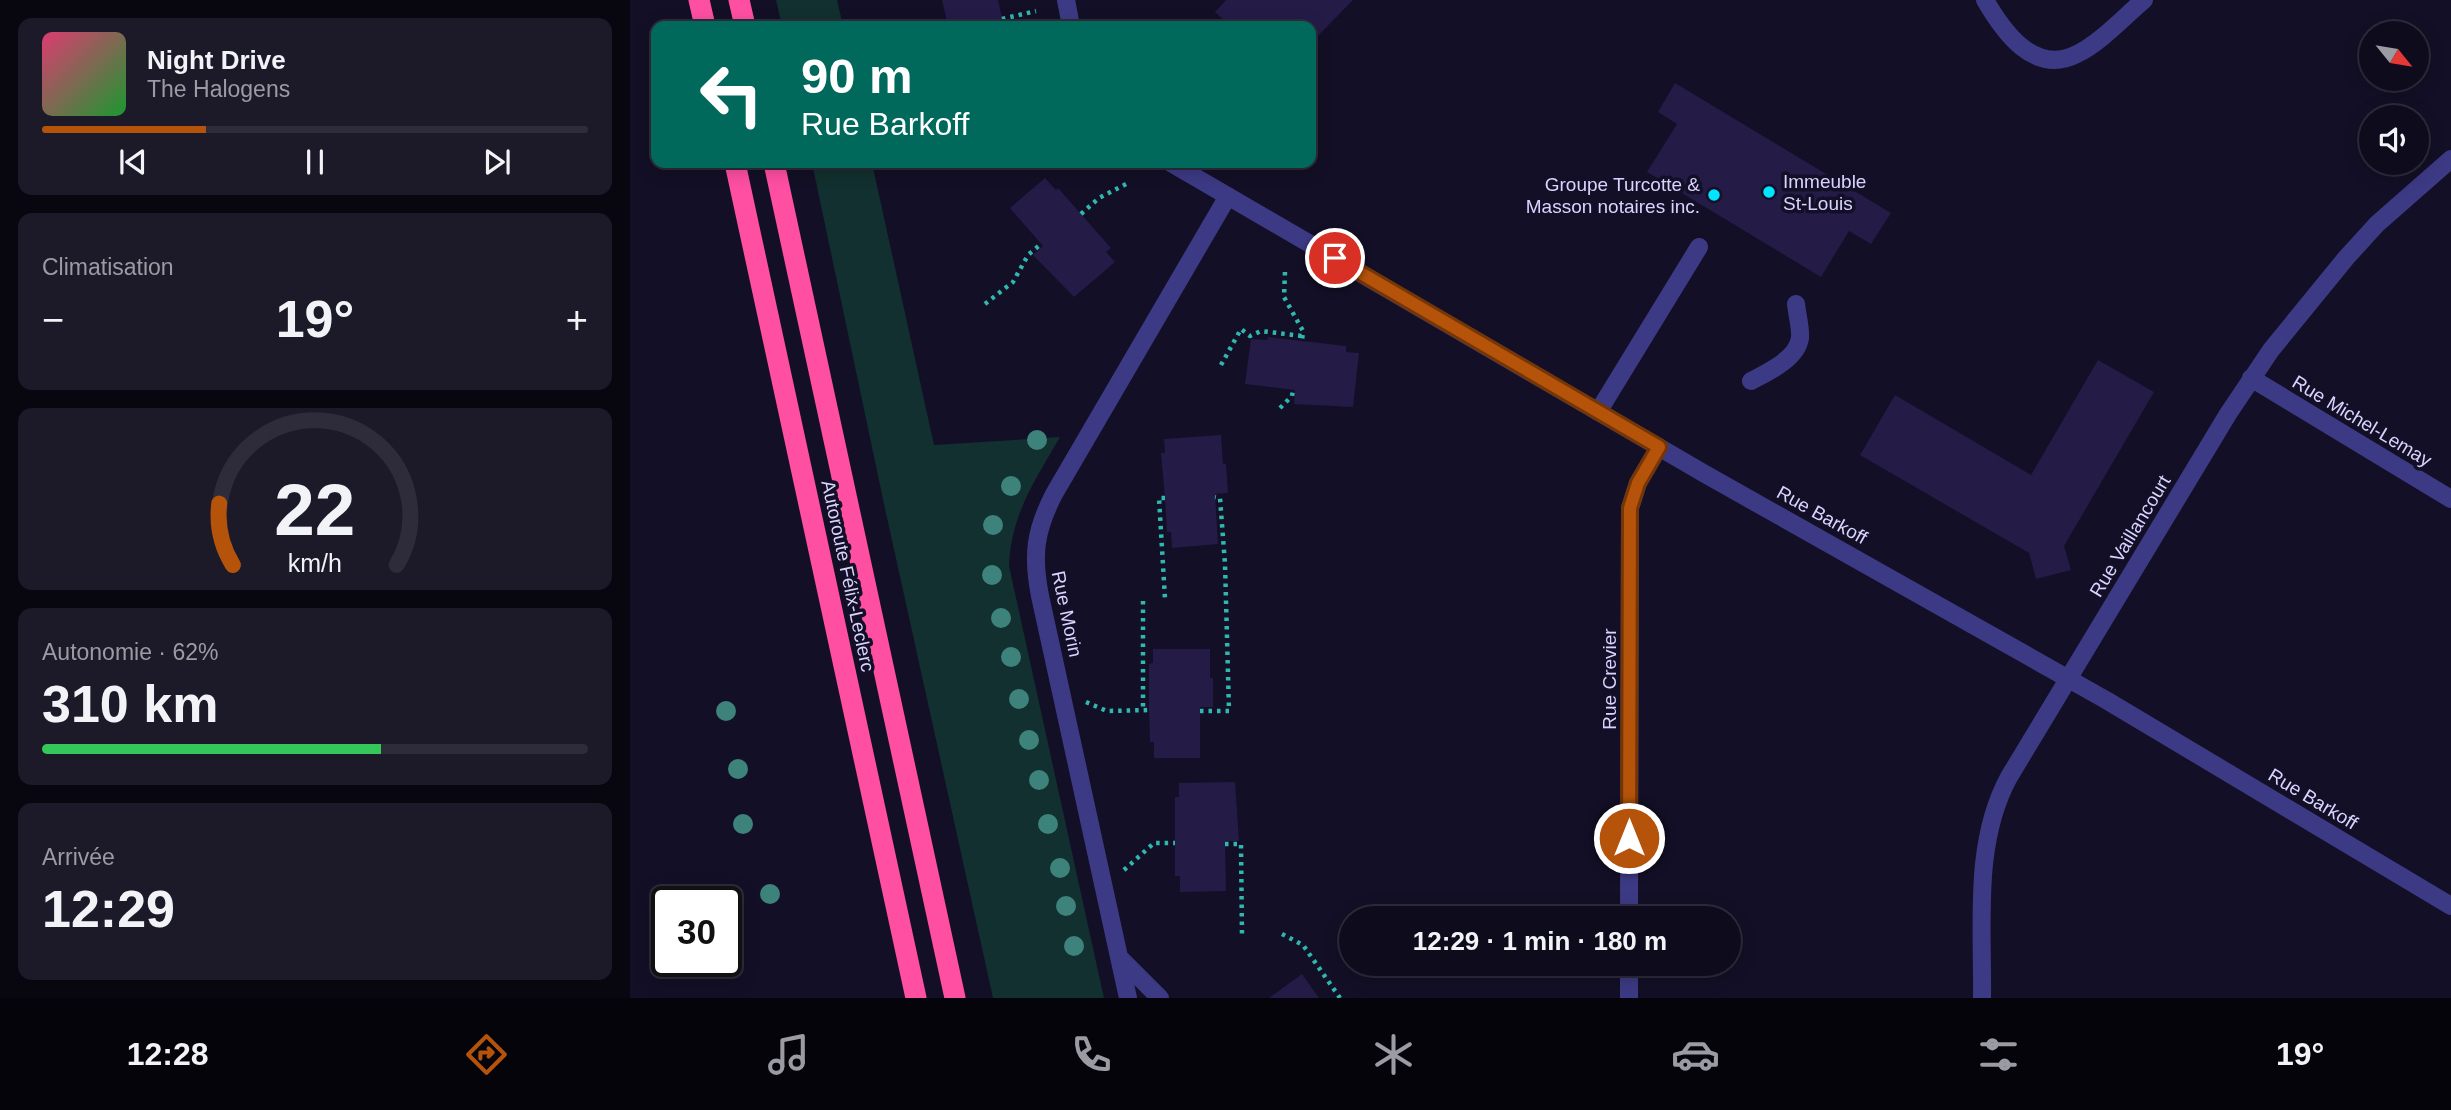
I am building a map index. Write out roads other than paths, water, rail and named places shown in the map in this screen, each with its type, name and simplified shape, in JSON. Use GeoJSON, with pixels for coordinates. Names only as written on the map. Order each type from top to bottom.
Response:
{"type":"FeatureCollection","features":[{"type":"Feature","properties":{"kind":"highway"},"geometry":{"type":"LineString","coordinates":[[699,0],[704,21]]}},
{"type":"Feature","properties":{"kind":"highway"},"geometry":{"type":"LineString","coordinates":[[739,0],[744,21]]}},
{"type":"Feature","properties":{"kind":"highway","name":"Autoroute Félix-Leclerc"},"geometry":{"type":"LineString","coordinates":[[735,168],[916,998]]}},
{"type":"Feature","properties":{"kind":"highway","name":"Autoroute Félix-Leclerc"},"geometry":{"type":"LineString","coordinates":[[775,168],[956,998]]}},
{"type":"Feature","properties":{"kind":"street"},"geometry":{"type":"LineString","coordinates":[[1066,0],[1070,21]]}},
{"type":"Feature","properties":{"kind":"street"},"geometry":{"type":"LineString","coordinates":[[1986,0],[2013,41],[2045,58],[2062,59],[2077,54],[2144,0]]}},
{"type":"Feature","properties":{"kind":"street","name":"Rue Vaillancourt"},"geometry":{"type":"LineString","coordinates":[[1982,998],[1983,868],[1994,810],[2010,777],[2251,378],[2311,298],[2346,258],[2388,215],[2451,159]]}},
{"type":"Feature","properties":{"kind":"street","name":"Rue Barkoff"},"geometry":{"type":"LineString","coordinates":[[1180,168],[1598,412],[2068,679],[2451,906]]}},
{"type":"Feature","properties":{"kind":"street","name":"Rue Morin"},"geometry":{"type":"LineString","coordinates":[[1128,998],[1036,574],[1036,542],[1042,520],[1054,494],[1228,196]]}},
{"type":"Feature","properties":{"kind":"street"},"geometry":{"type":"LineString","coordinates":[[1598,412],[1699,247]]}},
{"type":"Feature","properties":{"kind":"street"},"geometry":{"type":"LineString","coordinates":[[1751,381],[1783,362],[1797,346],[1800,336],[1796,304]]}},
{"type":"Feature","properties":{"kind":"street","name":"Rue Michel-Lemay"},"geometry":{"type":"LineString","coordinates":[[2251,378],[2451,499]]}},
{"type":"Feature","properties":{"kind":"street","name":"Rue Crevier"},"geometry":{"type":"LineString","coordinates":[[1629,906],[1630,508],[1638,483],[1659,447]]}},
{"type":"Feature","properties":{"kind":"street"},"geometry":{"type":"LineString","coordinates":[[1120,958],[1160,998]]}},
{"type":"Feature","properties":{"kind":"street"},"geometry":{"type":"LineString","coordinates":[[1629,976],[1629,998]]}},
{"type":"Feature","properties":{"kind":"place","name":"Immeuble St-Louis"},"geometry":{"type":"Point","coordinates":[1769,192]}},
{"type":"Feature","properties":{"kind":"place","name":"Groupe Turcotte & Masson notaires inc."},"geometry":{"type":"Point","coordinates":[1714,195]}}]}
